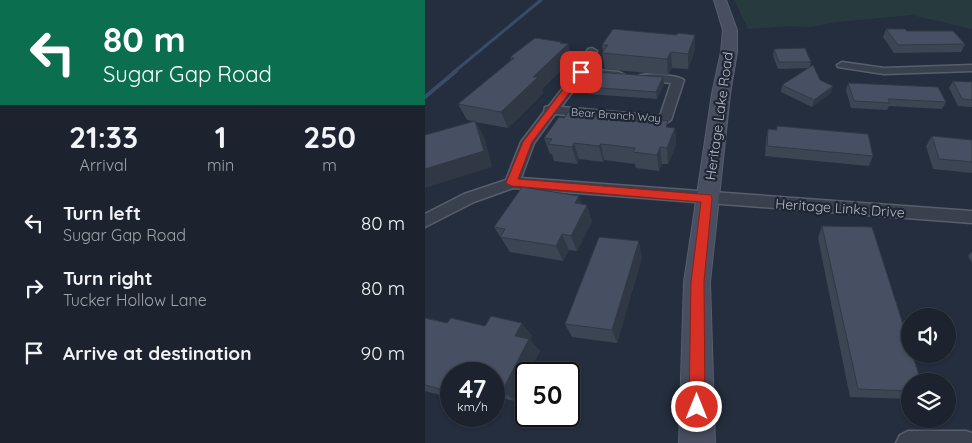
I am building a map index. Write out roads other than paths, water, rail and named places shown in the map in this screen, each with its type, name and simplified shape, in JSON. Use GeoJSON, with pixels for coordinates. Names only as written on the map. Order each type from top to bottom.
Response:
{"type":"FeatureCollection","features":[{"type":"Feature","properties":{"kind":"main road","name":"Heritage Lake Road"},"geometry":{"type":"LineString","coordinates":[[697,443],[697,282],[707,198],[729,52],[730,30],[721,0]]}},
{"type":"Feature","properties":{"kind":"street"},"geometry":{"type":"LineString","coordinates":[[425,221],[469,198],[512,183],[528,142],[549,110],[581,72],[592,51]]}},
{"type":"Feature","properties":{"kind":"street"},"geometry":{"type":"LineString","coordinates":[[842,65],[884,71],[972,68]]}},
{"type":"Feature","properties":{"kind":"street","name":"Bear Branch Way"},"geometry":{"type":"LineString","coordinates":[[549,110],[665,120],[677,80],[581,72]]}},
{"type":"Feature","properties":{"kind":"street","name":"Heritage Links Drive"},"geometry":{"type":"LineString","coordinates":[[512,183],[972,217]]}},
{"type":"Feature","properties":{"kind":"street"},"geometry":{"type":"LineString","coordinates":[[908,443],[966,443]]}},
{"type":"Feature","properties":{"kind":"waterway"},"geometry":{"type":"LineString","coordinates":[[454,72],[541,0]]}},
{"type":"Feature","properties":{"kind":"waterway"},"geometry":{"type":"LineString","coordinates":[[425,97],[456,71]]}}]}
